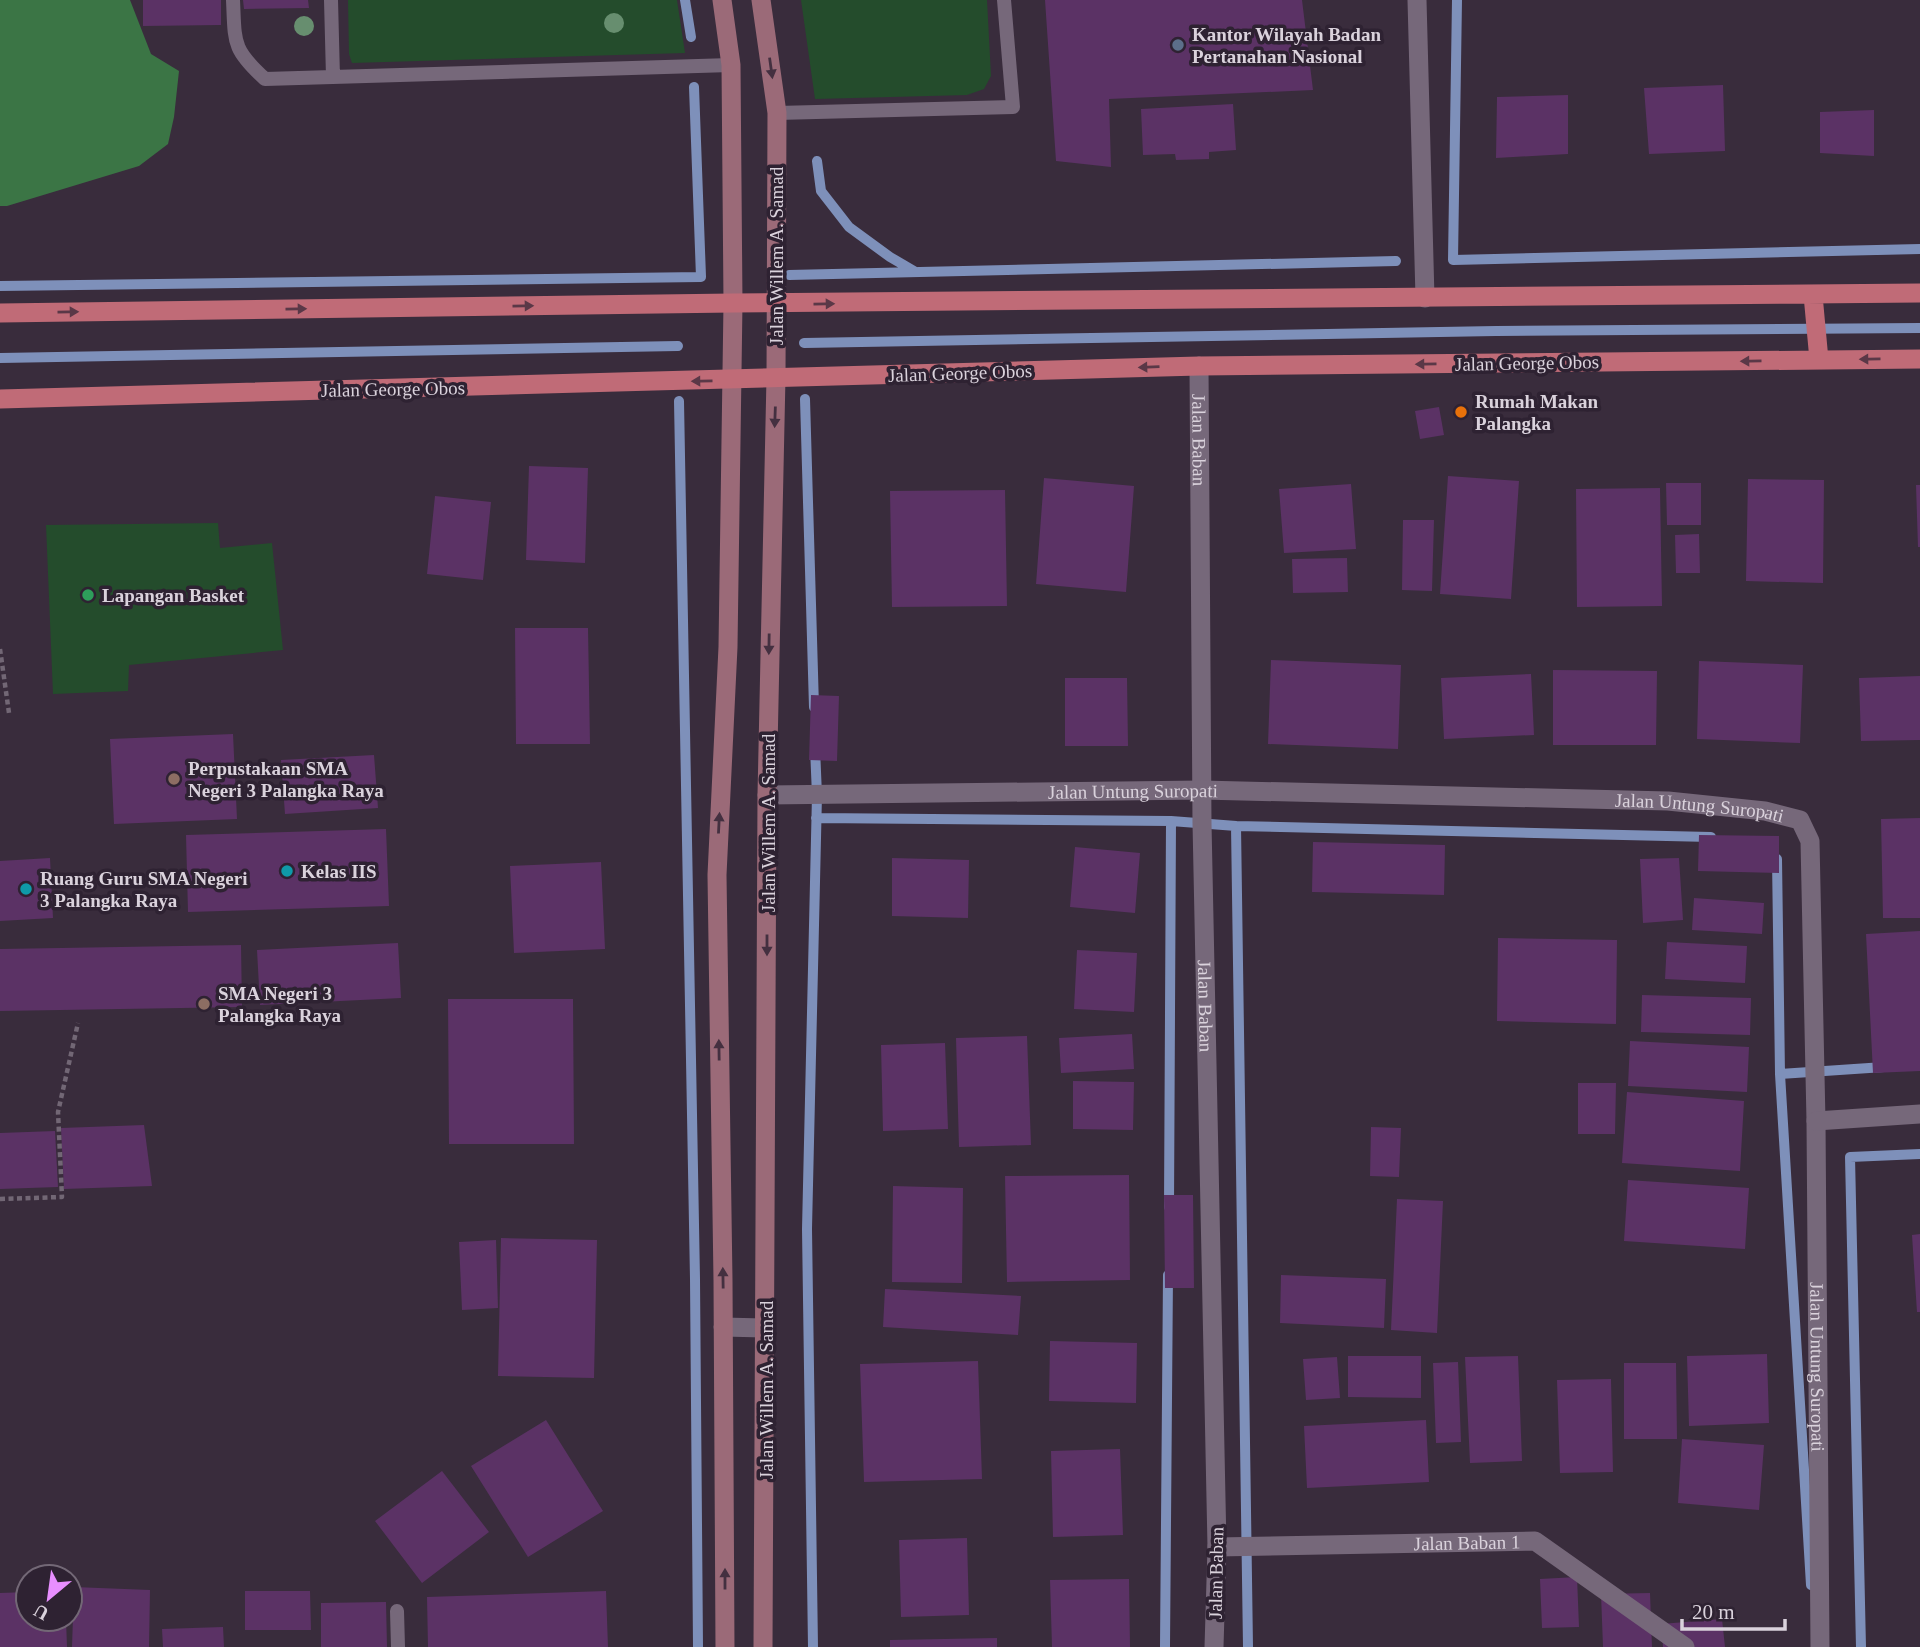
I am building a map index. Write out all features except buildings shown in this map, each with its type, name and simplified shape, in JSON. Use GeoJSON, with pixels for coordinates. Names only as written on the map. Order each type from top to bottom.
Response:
{"type":"FeatureCollection","features":[{"type":"Feature","properties":{"kind":"main road"},"geometry":{"type":"LineString","coordinates":[[723,0],[731,65],[733,303],[728,647],[717,874],[725,1647]]}},
{"type":"Feature","properties":{"kind":"main road","name":"Jalan Willem A. Samad"},"geometry":{"type":"LineString","coordinates":[[761,0],[777,113],[776,377],[767,795],[763,1647]]}},
{"type":"Feature","properties":{"kind":"main road"},"geometry":{"type":"LineString","coordinates":[[0,313],[733,303],[1920,293]]}},
{"type":"Feature","properties":{"kind":"main road"},"geometry":{"type":"LineString","coordinates":[[1813,295],[1819,360]]}},
{"type":"Feature","properties":{"kind":"main road","name":"Jalan George Obos"},"geometry":{"type":"LineString","coordinates":[[0,399],[1199,366],[1920,359]]}},
{"type":"Feature","properties":{"kind":"street"},"geometry":{"type":"LineString","coordinates":[[1418,0],[1425,298]]}},
{"type":"Feature","properties":{"kind":"street","name":"Jalan Baban"},"geometry":{"type":"LineString","coordinates":[[1199,366],[1202,790],[1217,1547],[1214,1647]]}},
{"type":"Feature","properties":{"kind":"street","name":"Jalan Untung Suropati"},"geometry":{"type":"LineString","coordinates":[[767,795],[1202,790],[1668,801],[1765,811],[1800,820],[1810,841],[1816,1121],[1820,1647]]}},
{"type":"Feature","properties":{"kind":"street"},"geometry":{"type":"LineString","coordinates":[[1816,1121],[1920,1114]]}},
{"type":"Feature","properties":{"kind":"street"},"geometry":{"type":"LineString","coordinates":[[723,1327],[766,1328]]}},
{"type":"Feature","properties":{"kind":"street","name":"Jalan Baban 1"},"geometry":{"type":"LineString","coordinates":[[1217,1547],[1535,1541],[1685,1647]]}},
{"type":"Feature","properties":{"kind":"lane"},"geometry":{"type":"LineString","coordinates":[[233,0],[234,40],[244,60],[265,79],[731,65]]}},
{"type":"Feature","properties":{"kind":"lane"},"geometry":{"type":"LineString","coordinates":[[331,0],[333,77]]}},
{"type":"Feature","properties":{"kind":"lane"},"geometry":{"type":"LineString","coordinates":[[777,113],[1013,107],[1004,0]]}},
{"type":"Feature","properties":{"kind":"lane"},"geometry":{"type":"LineString","coordinates":[[397,1611],[398,1647]]}},
{"type":"Feature","properties":{"kind":"path"},"geometry":{"type":"LineString","coordinates":[[0,649],[9,713]]}},
{"type":"Feature","properties":{"kind":"path"},"geometry":{"type":"LineString","coordinates":[[0,1199],[62,1198],[58,1112],[78,1023]]}},
{"type":"Feature","properties":{"kind":"green space"},"geometry":{"type":"Polygon","coordinates":[[[0,0],[130,0],[151,54],[179,71],[168,144],[139,166],[0,206],[0,0]]]}},
{"type":"Feature","properties":{"kind":"green space"},"geometry":{"type":"Polygon","coordinates":[[[348,0],[677,0],[685,53],[352,63],[349,54],[348,0]]]}},
{"type":"Feature","properties":{"kind":"green space"},"geometry":{"type":"Polygon","coordinates":[[[801,0],[987,0],[991,76],[984,89],[967,95],[815,99],[801,0]]]}},
{"type":"Feature","properties":{"kind":"green space"},"geometry":{"type":"Polygon","coordinates":[[[218,523],[220,548],[272,543],[283,650],[129,665],[128,691],[53,694],[46,525],[218,523]]]}},
{"type":"Feature","properties":{"kind":"waterway"},"geometry":{"type":"LineString","coordinates":[[685,0],[691,37]]}},
{"type":"Feature","properties":{"kind":"waterway"},"geometry":{"type":"LineString","coordinates":[[1457,0],[1453,260],[1920,249]]}},
{"type":"Feature","properties":{"kind":"waterway"},"geometry":{"type":"LineString","coordinates":[[0,286],[701,277],[694,87]]}},
{"type":"Feature","properties":{"kind":"waterway"},"geometry":{"type":"LineString","coordinates":[[817,161],[821,191],[849,227],[914,271]]}},
{"type":"Feature","properties":{"kind":"waterway"},"geometry":{"type":"LineString","coordinates":[[789,275],[1396,261]]}},
{"type":"Feature","properties":{"kind":"waterway"},"geometry":{"type":"LineString","coordinates":[[804,343],[1496,331],[1920,328]]}},
{"type":"Feature","properties":{"kind":"waterway"},"geometry":{"type":"LineString","coordinates":[[0,358],[678,346]]}},
{"type":"Feature","properties":{"kind":"waterway"},"geometry":{"type":"LineString","coordinates":[[805,399],[814,707]]}},
{"type":"Feature","properties":{"kind":"waterway"},"geometry":{"type":"LineString","coordinates":[[679,401],[695,1279],[698,1647]]}},
{"type":"Feature","properties":{"kind":"waterway"},"geometry":{"type":"LineString","coordinates":[[813,1647],[807,1229],[817,795],[815,748]]}},
{"type":"Feature","properties":{"kind":"waterway"},"geometry":{"type":"LineString","coordinates":[[816,818],[1171,821],[1169,1207]]}},
{"type":"Feature","properties":{"kind":"waterway"},"geometry":{"type":"LineString","coordinates":[[1171,821],[1236,826]]}},
{"type":"Feature","properties":{"kind":"waterway"},"geometry":{"type":"LineString","coordinates":[[1248,1647],[1236,826],[1711,837]]}},
{"type":"Feature","properties":{"kind":"waterway"},"geometry":{"type":"LineString","coordinates":[[1777,859],[1780,1074],[1884,1067]]}},
{"type":"Feature","properties":{"kind":"waterway"},"geometry":{"type":"LineString","coordinates":[[1780,1074],[1811,1585]]}},
{"type":"Feature","properties":{"kind":"waterway"},"geometry":{"type":"LineString","coordinates":[[1861,1647],[1850,1157],[1920,1154]]}},
{"type":"Feature","properties":{"kind":"waterway"},"geometry":{"type":"LineString","coordinates":[[1165,1647],[1168,1275]]}},
{"type":"Feature","properties":{"kind":"place","name":"Kantor Wilayah Badan Pertanahan Nasional"},"geometry":{"type":"Point","coordinates":[1178,45]}},
{"type":"Feature","properties":{"kind":"place","name":"Rumah Makan Palangka"},"geometry":{"type":"Point","coordinates":[1461,412]}},
{"type":"Feature","properties":{"kind":"place","name":"Lapangan Basket"},"geometry":{"type":"Point","coordinates":[88,595]}},
{"type":"Feature","properties":{"kind":"place","name":"Perpustakaan SMA Negeri 3 Palangka Raya"},"geometry":{"type":"Point","coordinates":[174,779]}},
{"type":"Feature","properties":{"kind":"place","name":"Kelas IIS"},"geometry":{"type":"Point","coordinates":[287,871]}},
{"type":"Feature","properties":{"kind":"place","name":"Ruang Guru SMA Negeri 3 Palangka Raya"},"geometry":{"type":"Point","coordinates":[26,889]}},
{"type":"Feature","properties":{"kind":"place","name":"SMA Negeri 3 Palangka Raya"},"geometry":{"type":"Point","coordinates":[204,1004]}}]}
